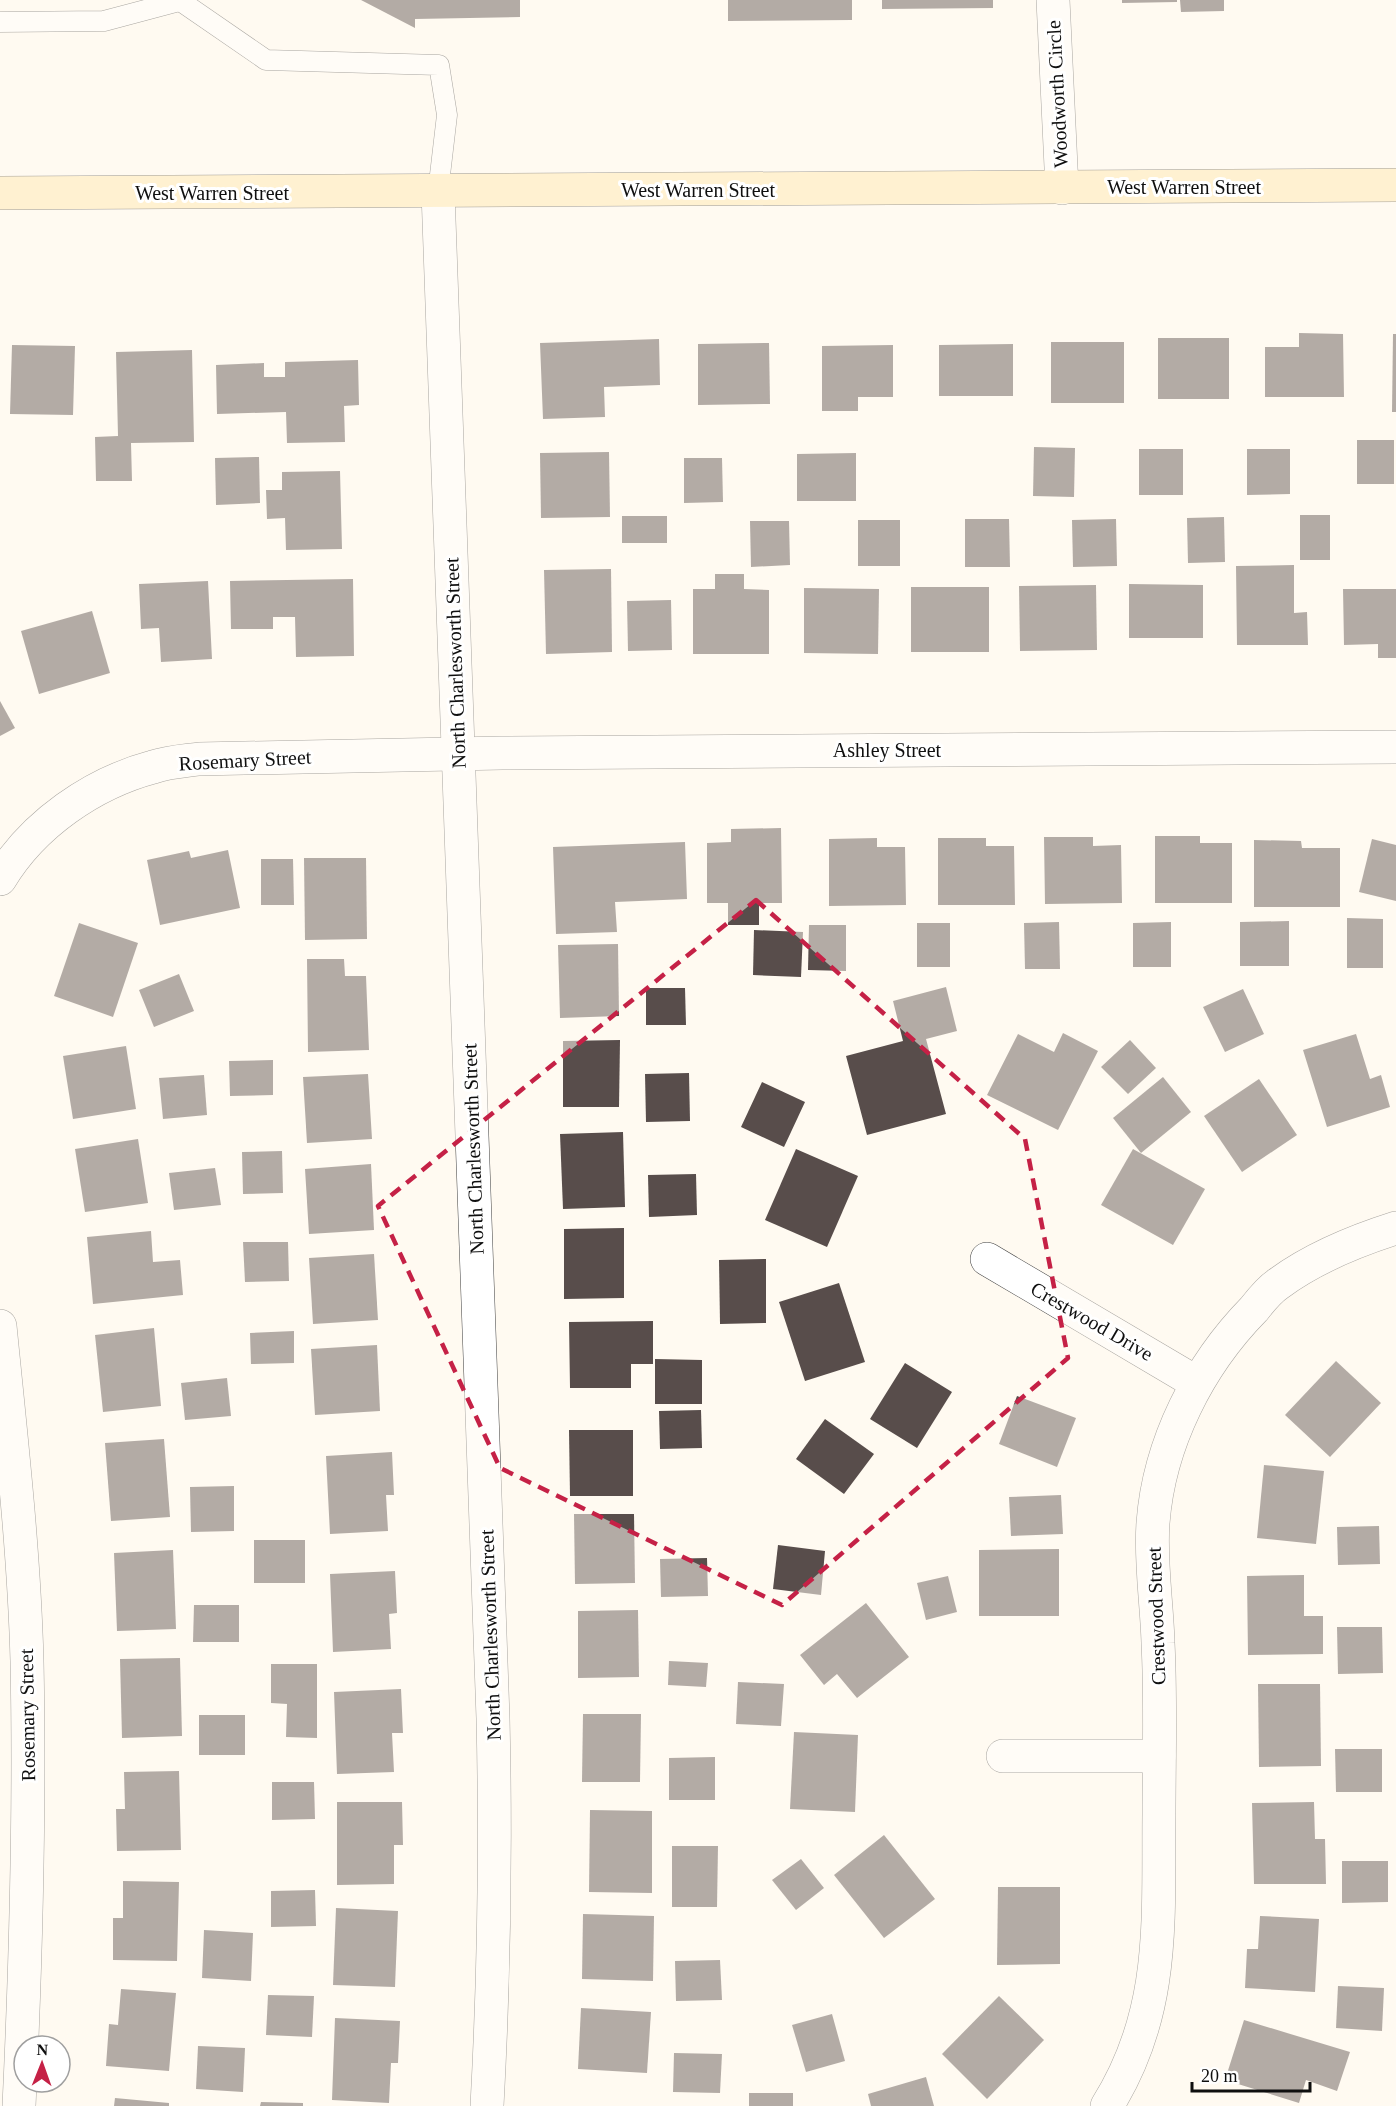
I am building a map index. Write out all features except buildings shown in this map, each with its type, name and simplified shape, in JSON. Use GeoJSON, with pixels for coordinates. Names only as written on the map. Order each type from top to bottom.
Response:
{"type":"FeatureCollection","features":[{"type":"Feature","properties":{"kind":"main road","name":"West Warren Street"},"geometry":{"type":"LineString","coordinates":[[0,193],[1396,185]]}},
{"type":"Feature","properties":{"kind":"street","name":"Woodworth Circle"},"geometry":{"type":"LineString","coordinates":[[1053,0],[1062,188]]}},
{"type":"Feature","properties":{"kind":"street","name":"North Charlesworth Street"},"geometry":{"type":"LineString","coordinates":[[438,192],[496,1843],[492,2050],[487,2106]]}},
{"type":"Feature","properties":{"kind":"street","name":"Ashley Street"},"geometry":{"type":"LineString","coordinates":[[458,754],[1396,747]]}},
{"type":"Feature","properties":{"kind":"street","name":"Rosemary Street"},"geometry":{"type":"LineString","coordinates":[[0,879],[23,847],[47,823],[73,803],[123,777],[155,766],[199,759],[458,754]]}},
{"type":"Feature","properties":{"kind":"street","name":"Crestwood Street"},"geometry":{"type":"LineString","coordinates":[[1107,2106],[1127,2074],[1141,2037],[1152,1995],[1158,1938],[1160,1670],[1153,1524],[1169,1447],[1197,1383],[1231,1332],[1277,1285],[1314,1261],[1365,1238],[1396,1228]]}},
{"type":"Feature","properties":{"kind":"street","name":"Crestwood Drive"},"geometry":{"type":"LineString","coordinates":[[987,1259],[1197,1383]]}},
{"type":"Feature","properties":{"kind":"street","name":"Rosemary Street"},"geometry":{"type":"LineString","coordinates":[[0,1326],[14,1470],[27,1659],[28,1818],[19,2106]]}},
{"type":"Feature","properties":{"kind":"street"},"geometry":{"type":"LineString","coordinates":[[1003,1756],[1159,1756]]}},
{"type":"Feature","properties":{"kind":"lane"},"geometry":{"type":"LineString","coordinates":[[0,22],[104,21],[179,0],[266,60],[439,64],[447,115],[438,192]]}},
{"type":"Feature","properties":{"kind":"highlighted area"},"geometry":{"type":"Polygon","coordinates":[[[756,900],[1025,1139],[1068,1358],[782,1605],[500,1468],[378,1206],[756,900]]]}}]}
